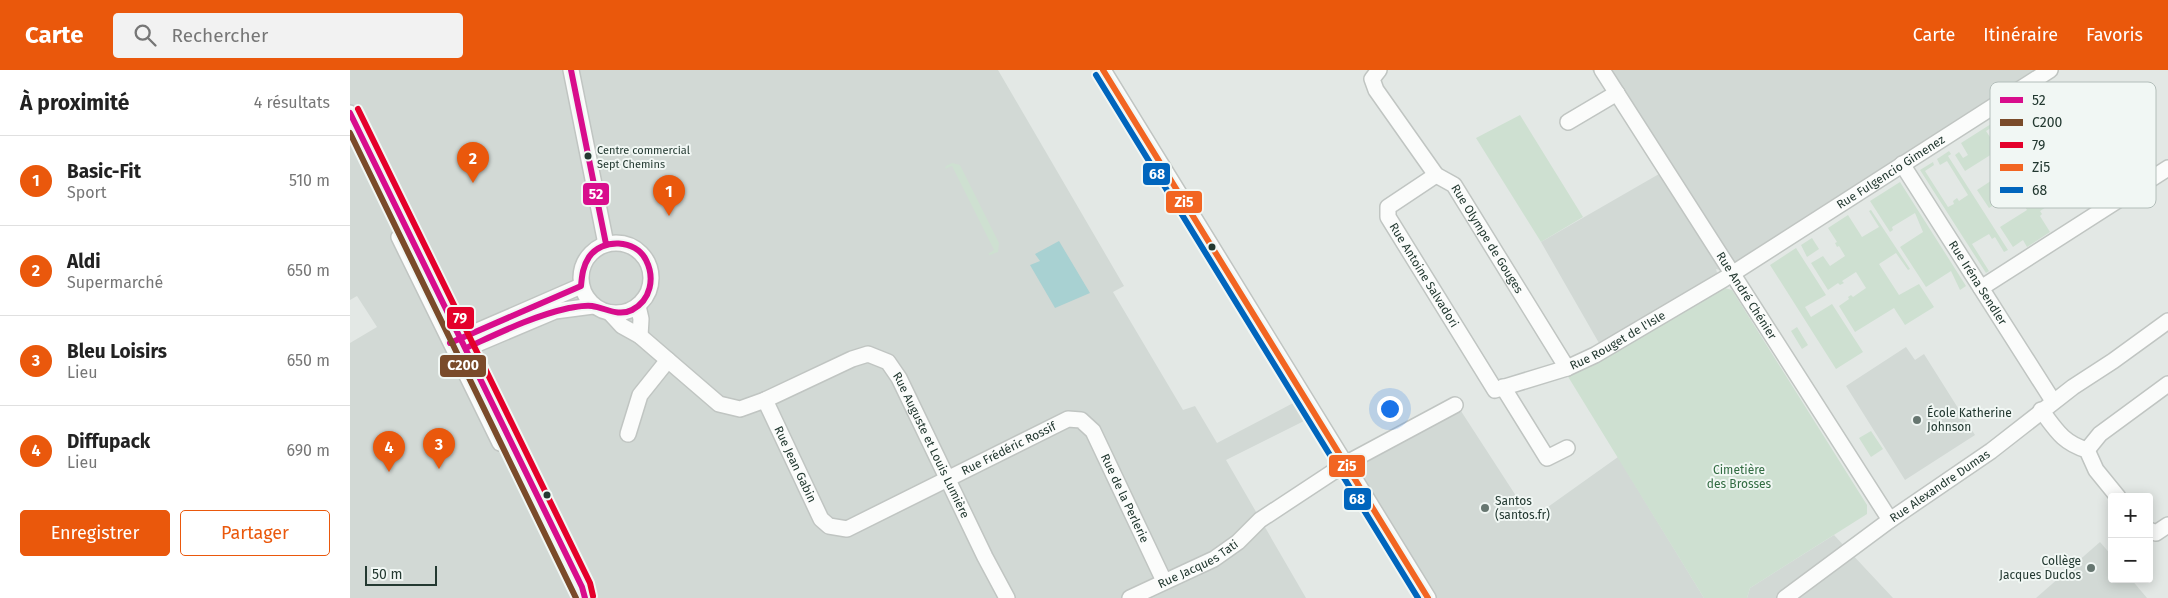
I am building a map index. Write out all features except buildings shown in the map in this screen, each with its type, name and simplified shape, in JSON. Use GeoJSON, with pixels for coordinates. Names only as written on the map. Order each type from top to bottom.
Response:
{"type":"FeatureCollection","features":[{"type":"Feature","properties":{"kind":"street"},"geometry":{"type":"LineString","coordinates":[[571,70],[606,244]]}},
{"type":"Feature","properties":{"kind":"street"},"geometry":{"type":"LineString","coordinates":[[1103,70],[1428,598]]}},
{"type":"Feature","properties":{"kind":"street","name":"Rue Olympe de Gouges"},"geometry":{"type":"LineString","coordinates":[[1379,70],[1372,79],[1376,90],[1436,175],[1454,185],[1567,368]]}},
{"type":"Feature","properties":{"kind":"street","name":"Rue André Chénier"},"geometry":{"type":"LineString","coordinates":[[1602,70],[1890,520]]}},
{"type":"Feature","properties":{"kind":"street","name":"Rue Fulgencio Gimenez"},"geometry":{"type":"LineString","coordinates":[[2031,82],[2050,70]]}},
{"type":"Feature","properties":{"kind":"street"},"geometry":{"type":"LineString","coordinates":[[1568,122],[1616,93]]}},
{"type":"Feature","properties":{"kind":"street","name":"Rue Fulgencio Gimenez"},"geometry":{"type":"LineString","coordinates":[[1732,274],[1990,108]]}},
{"type":"Feature","properties":{"kind":"street"},"geometry":{"type":"LineString","coordinates":[[350,113],[573,589],[580,598]]}},
{"type":"Feature","properties":{"kind":"street"},"geometry":{"type":"LineString","coordinates":[[352,138],[371,157]]}},
{"type":"Feature","properties":{"kind":"street"},"geometry":{"type":"LineString","coordinates":[[352,138],[582,587],[585,598]]}},
{"type":"Feature","properties":{"kind":"street","name":"Rue Iréna Sendler"},"geometry":{"type":"LineString","coordinates":[[1902,164],[1981,288],[2064,440],[2072,446],[2087,450]]}},
{"type":"Feature","properties":{"kind":"street"},"geometry":{"type":"LineString","coordinates":[[2156,176],[2168,168]]}},
{"type":"Feature","properties":{"kind":"street","name":"Rue Antoine Salvadori"},"geometry":{"type":"LineString","coordinates":[[1436,175],[1388,208],[1388,217],[1499,389]]}},
{"type":"Feature","properties":{"kind":"street"},"geometry":{"type":"LineString","coordinates":[[1981,288],[2106,208]]}},
{"type":"Feature","properties":{"kind":"street"},"geometry":{"type":"LineString","coordinates":[[617,242],[628,244],[637,250],[647,262],[651,277],[648,293],[638,306],[630,311],[610,313],[593,306],[581,286],[580,274],[583,264],[597,248],[606,244],[617,242]]}},
{"type":"Feature","properties":{"kind":"street","name":"Rue Rouget de l'Isle"},"geometry":{"type":"LineString","coordinates":[[1499,389],[1567,368],[1595,355],[1732,274]]}},
{"type":"Feature","properties":{"kind":"street"},"geometry":{"type":"LineString","coordinates":[[458,346],[581,286]]}},
{"type":"Feature","properties":{"kind":"street"},"geometry":{"type":"LineString","coordinates":[[458,346],[555,311],[593,306]]}},
{"type":"Feature","properties":{"kind":"street"},"geometry":{"type":"LineString","coordinates":[[638,306],[641,319],[640,336]]}},
{"type":"Feature","properties":{"kind":"street","name":"Rue Auguste et Louis Lumière"},"geometry":{"type":"LineString","coordinates":[[610,313],[622,326],[640,336],[719,404],[740,409],[765,400],[852,359],[868,354],[888,362],[900,378],[1007,598]]}},
{"type":"Feature","properties":{"kind":"street","name":"Rue Alexandre Dumas"},"geometry":{"type":"LineString","coordinates":[[1785,598],[1890,520],[1984,456],[2047,406],[2168,320]]}},
{"type":"Feature","properties":{"kind":"street"},"geometry":{"type":"LineString","coordinates":[[628,434],[640,395],[668,360]]}},
{"type":"Feature","properties":{"kind":"street"},"geometry":{"type":"LineString","coordinates":[[2115,493],[2096,470],[2087,450],[2100,434],[2168,384]]}},
{"type":"Feature","properties":{"kind":"street"},"geometry":{"type":"LineString","coordinates":[[1499,389],[1547,458],[1566,448]]}},
{"type":"Feature","properties":{"kind":"street","name":"Rue Jean Gabin"},"geometry":{"type":"LineString","coordinates":[[765,400],[821,519],[829,526]]}},
{"type":"Feature","properties":{"kind":"street"},"geometry":{"type":"LineString","coordinates":[[1345,464],[1455,405]]}},
{"type":"Feature","properties":{"kind":"street","name":"Rue Frédéric Rossif"},"geometry":{"type":"LineString","coordinates":[[829,526],[847,529],[1068,419],[1081,420]]}},
{"type":"Feature","properties":{"kind":"street","name":"Rue de la Perlerie"},"geometry":{"type":"LineString","coordinates":[[1081,420],[1093,431],[1164,581]]}},
{"type":"Feature","properties":{"kind":"street","name":"Rue Jacques Tati"},"geometry":{"type":"LineString","coordinates":[[1130,598],[1214,559],[1238,542],[1260,520],[1345,464]]}},
{"type":"Feature","properties":{"kind":"street"},"geometry":{"type":"LineString","coordinates":[[2153,532],[2156,534],[2168,524]]}},
{"type":"Feature","properties":{"kind":"shaded area"},"geometry":{"type":"Polygon","coordinates":[[[350,70],[998,70],[1124,286],[1113,292],[1183,410],[1195,406],[1217,443],[1297,401],[1308,419],[1226,460],[1306,598],[350,598],[350,343],[377,327],[357,296],[350,300],[350,70]]]}},
{"type":"Feature","properties":{"kind":"shaded area"},"geometry":{"type":"Polygon","coordinates":[[[1592,70],[2055,70],[2036,82],[1990,82],[1990,111],[1732,273],[1716,269],[1721,287],[1607,357],[1541,242],[1659,174],[1592,70]]]}},
{"type":"Feature","properties":{"kind":"shaded area","name":"École Katherine Johnson"},"geometry":{"type":"Polygon","coordinates":[[[1906,347],[1915,360],[1924,354],[1975,435],[1905,480],[1846,386],[1906,347]]]}},
{"type":"Feature","properties":{"kind":"shaded area"},"geometry":{"type":"Polygon","coordinates":[[[1459,408],[1531,519],[1618,457],[1704,598],[1436,598],[1357,466],[1459,408]]]}},
{"type":"Feature","properties":{"kind":"shaded area"},"geometry":{"type":"Polygon","coordinates":[[[1834,535],[1893,598],[1747,598],[1750,588],[1834,535]]]}},
{"type":"Feature","properties":{"kind":"shaded area","name":"Collège Jacques Duclos"},"geometry":{"type":"Polygon","coordinates":[[[2100,542],[2108,551],[2108,583],[2134,583],[2147,598],[2036,598],[2100,542]]]}},
{"type":"Feature","properties":{"kind":"green space"},"geometry":{"type":"Polygon","coordinates":[[[1520,115],[1583,217],[1541,242],[1476,138],[1520,115]]]}},
{"type":"Feature","properties":{"kind":"green space"},"geometry":{"type":"Polygon","coordinates":[[[1990,125],[1990,128],[1986,131],[1990,137],[1990,155],[1965,171],[1955,155],[1959,152],[1963,158],[1968,155],[1961,143],[1990,125]]]}},
{"type":"Feature","properties":{"kind":"green space"},"geometry":{"type":"Polygon","coordinates":[[[1949,151],[1951,154],[1948,156],[2008,250],[2004,252],[1995,237],[1992,239],[1989,234],[1972,244],[1989,271],[1986,273],[1920,170],[1933,162],[1934,165],[1925,171],[1948,207],[1954,204],[1953,201],[1957,198],[1959,201],[1968,195],[1947,161],[1940,165],[1937,159],[1949,151]]]}},
{"type":"Feature","properties":{"kind":"green space"},"geometry":{"type":"Polygon","coordinates":[[[952,163],[960,165],[999,243],[998,252],[988,254],[994,250],[952,166],[945,169],[946,166],[952,163]]]}},
{"type":"Feature","properties":{"kind":"green space"},"geometry":{"type":"Polygon","coordinates":[[[1900,182],[1966,286],[1960,290],[1951,271],[1926,287],[1900,247],[1923,232],[1915,213],[1892,227],[1893,230],[1890,232],[1870,201],[1900,182]]]}},
{"type":"Feature","properties":{"kind":"green space"},"geometry":{"type":"Polygon","coordinates":[[[1990,182],[1990,207],[1989,208],[1977,190],[1990,182]]]}},
{"type":"Feature","properties":{"kind":"green space"},"geometry":{"type":"Polygon","coordinates":[[[2026,208],[2045,208],[2040,211],[2042,214],[2040,216],[2050,232],[2027,247],[2023,240],[2013,247],[2000,227],[2027,210],[2026,208]]]}},
{"type":"Feature","properties":{"kind":"green space"},"geometry":{"type":"Polygon","coordinates":[[[1871,210],[1910,269],[1908,270],[1896,253],[1879,264],[1899,295],[1919,284],[1934,307],[1905,325],[1894,308],[1855,332],[1839,306],[1849,299],[1848,297],[1851,295],[1853,297],[1866,288],[1856,272],[1842,281],[1844,283],[1840,285],[1838,283],[1828,290],[1811,263],[1823,256],[1830,266],[1845,256],[1839,246],[1837,247],[1835,243],[1837,242],[1828,228],[1848,215],[1862,237],[1879,227],[1869,211],[1871,210]]]}},
{"type":"Feature","properties":{"kind":"green space"},"geometry":{"type":"Polygon","coordinates":[[[1812,238],[1819,249],[1807,257],[1801,245],[1812,238]]]}},
{"type":"Feature","properties":{"kind":"green space"},"geometry":{"type":"Polygon","coordinates":[[[1796,248],[1826,295],[1805,307],[1811,317],[1832,304],[1863,352],[1836,369],[1770,265],[1796,248]]]}},
{"type":"Feature","properties":{"kind":"green space","name":"Cimetière des Brosses"},"geometry":{"type":"Polygon","coordinates":[[[1721,287],[1732,290],[1867,505],[1867,514],[1750,588],[1747,598],[1704,598],[1567,375],[1607,357],[1721,287]]]}},
{"type":"Feature","properties":{"kind":"green space"},"geometry":{"type":"Polygon","coordinates":[[[1797,327],[1808,345],[1802,349],[1791,331],[1797,327]]]}},
{"type":"Feature","properties":{"kind":"green space"},"geometry":{"type":"Polygon","coordinates":[[[1871,431],[1883,449],[1871,457],[1859,438],[1871,431]]]}},
{"type":"Feature","properties":{"kind":"water"},"geometry":{"type":"Polygon","coordinates":[[[1059,241],[1090,293],[1055,308],[1030,265],[1040,261],[1035,254],[1059,241]]]}},
{"type":"Feature","properties":{"kind":"transit line","name":"52"},"geometry":{"type":"LineString","coordinates":[[571,70],[606,244]]}},
{"type":"Feature","properties":{"kind":"transit line","name":"Zi5"},"geometry":{"type":"LineString","coordinates":[[1103,70],[1428,598]]}},
{"type":"Feature","properties":{"kind":"transit line","name":"68"},"geometry":{"type":"LineString","coordinates":[[1096,75],[1418,598]]}},
{"type":"Feature","properties":{"kind":"transit line","name":"79"},"geometry":{"type":"LineString","coordinates":[[358,109],[590,583],[593,596]]}},
{"type":"Feature","properties":{"kind":"transit line","name":"52"},"geometry":{"type":"LineString","coordinates":[[350,113],[582,587],[585,598]]}},
{"type":"Feature","properties":{"kind":"transit line","name":"C200"},"geometry":{"type":"LineString","coordinates":[[350,133],[576,598]]}},
{"type":"Feature","properties":{"kind":"transit line","name":"52"},"geometry":{"type":"LineString","coordinates":[[450,343],[581,286],[587,260],[602,246],[610,244],[627,245],[635,248],[646,260],[649,267],[650,288],[643,300],[632,310],[622,313],[592,306],[569,308],[529,320],[466,348]]}},
{"type":"Feature","properties":{"kind":"place","name":"Centre commercial Sept Chemins"},"geometry":{"type":"Point","coordinates":[588,156]}},
{"type":"Feature","properties":{"kind":"place","name":"Aldi"},"geometry":{"type":"Point","coordinates":[473,183]}},
{"type":"Feature","properties":{"kind":"place","name":"Basic-Fit"},"geometry":{"type":"Point","coordinates":[669,216]}},
{"type":"Feature","properties":{"kind":"place","name":"École Katherine Johnson"},"geometry":{"type":"Point","coordinates":[1917,420]}},
{"type":"Feature","properties":{"kind":"place","name":"Bleu Loisirs"},"geometry":{"type":"Point","coordinates":[439,469]}},
{"type":"Feature","properties":{"kind":"place","name":"Diffupack"},"geometry":{"type":"Point","coordinates":[389,472]}},
{"type":"Feature","properties":{"kind":"place","name":"Santos (santos.fr)"},"geometry":{"type":"Point","coordinates":[1485,508]}},
{"type":"Feature","properties":{"kind":"place","name":"Collège Jacques Duclos"},"geometry":{"type":"Point","coordinates":[2091,568]}}]}
